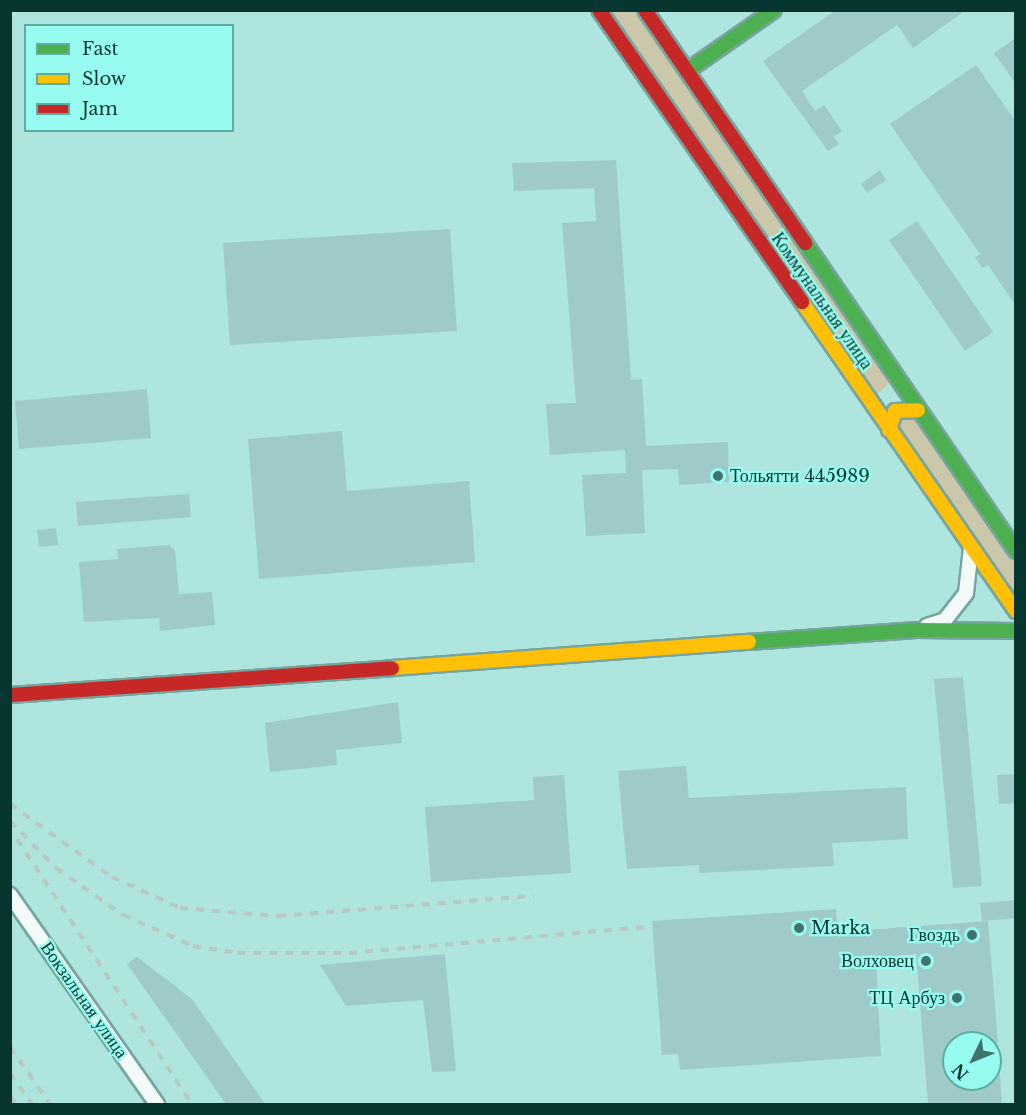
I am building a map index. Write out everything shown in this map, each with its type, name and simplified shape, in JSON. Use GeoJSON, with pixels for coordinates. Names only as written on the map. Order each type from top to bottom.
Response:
{"type":"FeatureCollection","features":[{"type":"Feature","properties":{"kind":"main road","name":"Коммунальная улица"},"geometry":{"type":"LineString","coordinates":[[599,10],[1016,611]]}},
{"type":"Feature","properties":{"kind":"main road","name":"Коммунальная улица"},"geometry":{"type":"LineString","coordinates":[[645,10],[1016,551]]}},
{"type":"Feature","properties":{"kind":"main road"},"geometry":{"type":"LineString","coordinates":[[687,71],[774,10]]}},
{"type":"Feature","properties":{"kind":"main road"},"geometry":{"type":"LineString","coordinates":[[870,402],[889,400],[898,382]]}},
{"type":"Feature","properties":{"kind":"main road"},"geometry":{"type":"LineString","coordinates":[[889,430],[895,411],[918,410]]}},
{"type":"Feature","properties":{"kind":"main road"},"geometry":{"type":"LineString","coordinates":[[997,524],[1016,531]]}},
{"type":"Feature","properties":{"kind":"main road"},"geometry":{"type":"LineString","coordinates":[[10,695],[917,630],[1016,631]]}},
{"type":"Feature","properties":{"kind":"street"},"geometry":{"type":"LineString","coordinates":[[917,630],[945,620],[956,610],[973,570],[971,548]]}},
{"type":"Feature","properties":{"kind":"street","name":"Вокзальная улица"},"geometry":{"type":"LineString","coordinates":[[10,895],[157,1104]]}},
{"type":"Feature","properties":{"kind":"shaded area"},"geometry":{"type":"Polygon","coordinates":[[[608,11],[636,11],[872,352],[853,365],[608,11]]]}},
{"type":"Feature","properties":{"kind":"shaded area"},"geometry":{"type":"Polygon","coordinates":[[[874,356],[890,382],[878,394],[856,369],[874,356]]]}},
{"type":"Feature","properties":{"kind":"shaded area"},"geometry":{"type":"Polygon","coordinates":[[[917,419],[1015,562],[1015,600],[899,431],[897,420],[917,419]]]}},
{"type":"Feature","properties":{"kind":"building"},"geometry":{"type":"Polygon","coordinates":[[[836,10],[966,10],[913,48],[897,25],[802,91],[815,111],[824,105],[842,131],[834,137],[839,144],[828,151],[763,61],[836,10]]]}},
{"type":"Feature","properties":{"kind":"building"},"geometry":{"type":"Polygon","coordinates":[[[1016,38],[1016,84],[994,53],[1016,38]]]}},
{"type":"Feature","properties":{"kind":"building"},"geometry":{"type":"Polygon","coordinates":[[[976,65],[1016,122],[1016,306],[988,265],[982,268],[975,257],[980,254],[890,124],[976,65]]]}},
{"type":"Feature","properties":{"kind":"building"},"geometry":{"type":"Polygon","coordinates":[[[616,160],[631,380],[642,379],[646,446],[728,442],[729,482],[679,485],[678,469],[642,470],[645,533],[586,536],[582,475],[626,473],[625,450],[550,455],[546,404],[576,403],[562,223],[596,221],[594,188],[514,191],[512,163],[616,160]]]}},
{"type":"Feature","properties":{"kind":"building"},"geometry":{"type":"Polygon","coordinates":[[[880,170],[886,180],[867,193],[861,184],[880,170]]]}},
{"type":"Feature","properties":{"kind":"building"},"geometry":{"type":"Polygon","coordinates":[[[917,221],[993,332],[965,351],[889,240],[917,221]]]}},
{"type":"Feature","properties":{"kind":"building"},"geometry":{"type":"Polygon","coordinates":[[[450,229],[457,331],[230,345],[223,243],[450,229]]]}},
{"type":"Feature","properties":{"kind":"building"},"geometry":{"type":"Polygon","coordinates":[[[147,389],[151,438],[19,449],[15,401],[147,389]]]}},
{"type":"Feature","properties":{"kind":"building"},"geometry":{"type":"Polygon","coordinates":[[[342,431],[347,491],[469,481],[475,562],[259,579],[248,439],[342,431]]]}},
{"type":"Feature","properties":{"kind":"building"},"geometry":{"type":"Polygon","coordinates":[[[189,494],[191,517],[78,526],[76,502],[189,494]]]}},
{"type":"Feature","properties":{"kind":"building"},"geometry":{"type":"Polygon","coordinates":[[[56,528],[58,545],[39,547],[37,530],[56,528]]]}},
{"type":"Feature","properties":{"kind":"building"},"geometry":{"type":"Polygon","coordinates":[[[169,545],[175,550],[179,594],[212,592],[215,625],[160,631],[159,618],[84,622],[79,562],[118,559],[117,549],[169,545]]]}},
{"type":"Feature","properties":{"kind":"building"},"geometry":{"type":"Polygon","coordinates":[[[963,677],[982,886],[953,888],[934,679],[963,677]]]}},
{"type":"Feature","properties":{"kind":"building"},"geometry":{"type":"Polygon","coordinates":[[[398,702],[402,743],[336,750],[337,765],[270,772],[265,723],[398,702]]]}},
{"type":"Feature","properties":{"kind":"building"},"geometry":{"type":"Polygon","coordinates":[[[686,766],[689,798],[906,787],[908,839],[832,843],[834,866],[700,873],[699,865],[627,869],[618,771],[686,766]]]}},
{"type":"Feature","properties":{"kind":"building"},"geometry":{"type":"Polygon","coordinates":[[[1016,774],[1016,803],[999,804],[997,775],[1016,774]]]}},
{"type":"Feature","properties":{"kind":"building"},"geometry":{"type":"Polygon","coordinates":[[[564,775],[571,873],[431,882],[425,807],[534,800],[533,777],[564,775]]]}},
{"type":"Feature","properties":{"kind":"building"},"geometry":{"type":"Polygon","coordinates":[[[1016,900],[1016,918],[982,921],[980,903],[1016,900]]]}},
{"type":"Feature","properties":{"kind":"building"},"geometry":{"type":"Polygon","coordinates":[[[836,909],[838,932],[988,921],[997,1031],[942,1031],[942,1091],[1001,1091],[1002,1104],[928,1104],[916,954],[876,958],[881,1056],[680,1070],[678,1054],[662,1055],[652,921],[836,909]]]}},
{"type":"Feature","properties":{"kind":"building"},"geometry":{"type":"Polygon","coordinates":[[[445,954],[456,1071],[432,1072],[423,1000],[346,1006],[320,965],[445,954]]]}},
{"type":"Feature","properties":{"kind":"building"},"geometry":{"type":"Polygon","coordinates":[[[137,957],[192,999],[265,1104],[226,1104],[127,964],[137,957]]]}},
{"type":"Feature","properties":{"kind":"railway"},"geometry":{"type":"LineString","coordinates":[[10,804],[112,877],[180,908],[278,916],[534,896]]}},
{"type":"Feature","properties":{"kind":"railway"},"geometry":{"type":"LineString","coordinates":[[10,821],[56,868],[123,915],[193,946],[237,953],[349,953],[644,927]]}},
{"type":"Feature","properties":{"kind":"railway"},"geometry":{"type":"LineString","coordinates":[[17,839],[192,1104]]}},
{"type":"Feature","properties":{"kind":"railway"},"geometry":{"type":"LineString","coordinates":[[10,1047],[50,1104]]}},
{"type":"Feature","properties":{"kind":"railway"},"geometry":{"type":"LineString","coordinates":[[10,1073],[32,1104]]}},
{"type":"Feature","properties":{"kind":"railway"},"geometry":{"type":"LineString","coordinates":[[10,1096],[16,1104]]}},
{"type":"Feature","properties":{"kind":"traffic: fast"},"geometry":{"type":"LineString","coordinates":[[687,71],[774,10]]}},
{"type":"Feature","properties":{"kind":"traffic: fast"},"geometry":{"type":"LineString","coordinates":[[805,243],[1016,551]]}},
{"type":"Feature","properties":{"kind":"traffic: fast"},"geometry":{"type":"LineString","coordinates":[[749,642],[917,630],[1016,631]]}},
{"type":"Feature","properties":{"kind":"traffic: slow"},"geometry":{"type":"LineString","coordinates":[[802,302],[1016,611]]}},
{"type":"Feature","properties":{"kind":"traffic: slow"},"geometry":{"type":"LineString","coordinates":[[889,430],[895,411],[918,410]]}},
{"type":"Feature","properties":{"kind":"traffic: slow"},"geometry":{"type":"LineString","coordinates":[[392,668],[749,642]]}},
{"type":"Feature","properties":{"kind":"traffic: jam"},"geometry":{"type":"LineString","coordinates":[[599,10],[802,302]]}},
{"type":"Feature","properties":{"kind":"traffic: jam"},"geometry":{"type":"LineString","coordinates":[[645,10],[805,243]]}},
{"type":"Feature","properties":{"kind":"traffic: jam"},"geometry":{"type":"LineString","coordinates":[[10,695],[392,668]]}},
{"type":"Feature","properties":{"kind":"place","name":"Тольятти 445989"},"geometry":{"type":"Point","coordinates":[718,476]}},
{"type":"Feature","properties":{"kind":"place","name":"Marka"},"geometry":{"type":"Point","coordinates":[799,928]}},
{"type":"Feature","properties":{"kind":"place","name":"Гвоздь"},"geometry":{"type":"Point","coordinates":[972,935]}},
{"type":"Feature","properties":{"kind":"place","name":"Волховец"},"geometry":{"type":"Point","coordinates":[926,961]}},
{"type":"Feature","properties":{"kind":"place","name":"ТЦ Арбуз"},"geometry":{"type":"Point","coordinates":[957,998]}}]}
